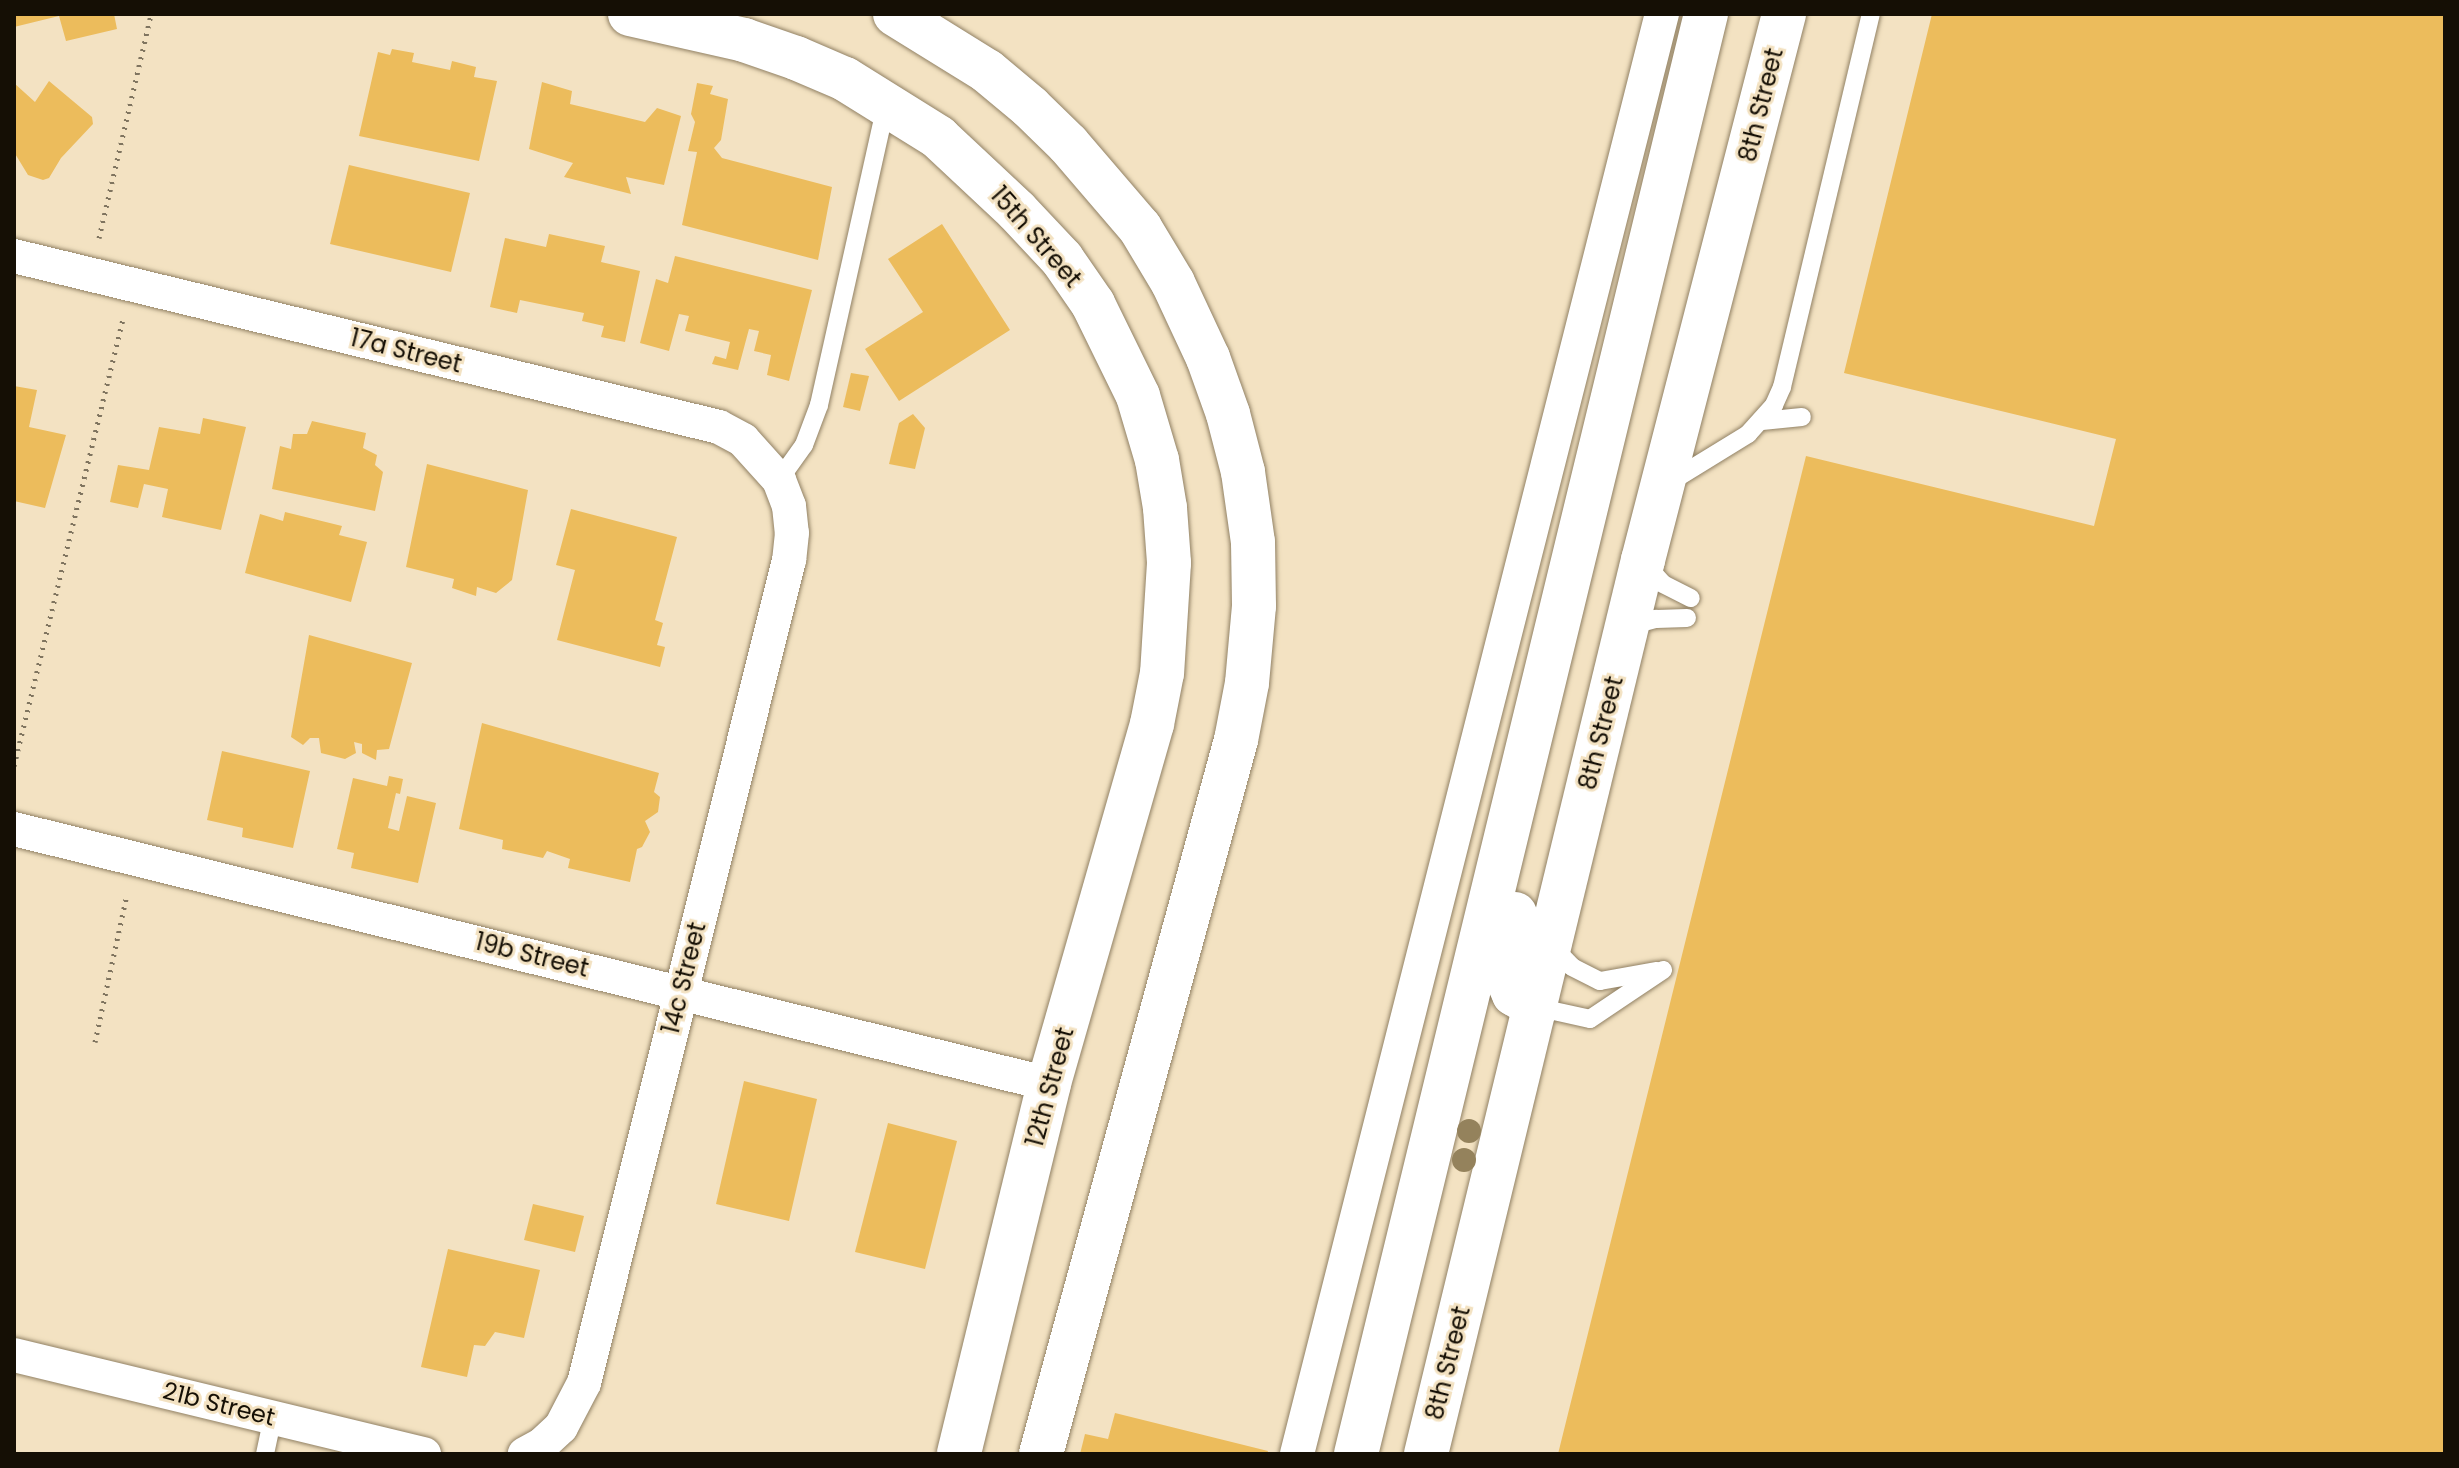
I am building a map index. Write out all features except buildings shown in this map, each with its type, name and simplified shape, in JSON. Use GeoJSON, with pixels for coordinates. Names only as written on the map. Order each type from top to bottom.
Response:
{"type":"FeatureCollection","features":[{"type":"Feature","properties":{"kind":"street","name":"15th Street"},"geometry":{"type":"LineString","coordinates":[[630,14],[744,40],[796,58],[887,103],[938,137],[979,172],[1062,259],[1093,304],[1138,396],[1157,460],[1169,563],[1162,673],[1152,724]]}},
{"type":"Feature","properties":{"kind":"street"},"geometry":{"type":"LineString","coordinates":[[895,14],[987,71],[1030,107],[1068,144],[1140,228],[1173,283],[1208,358],[1228,414],[1243,472],[1253,542],[1254,606],[1247,683],[1236,740],[1041,1454]]}},
{"type":"Feature","properties":{"kind":"street"},"geometry":{"type":"LineString","coordinates":[[1297,1454],[1662,14]]}},
{"type":"Feature","properties":{"kind":"street"},"geometry":{"type":"LineString","coordinates":[[1365,1445],[1511,815],[1706,14]]}},
{"type":"Feature","properties":{"kind":"street","name":"8th Street"},"geometry":{"type":"LineString","coordinates":[[1426,1454],[1626,627],[1784,14]]}},
{"type":"Feature","properties":{"kind":"street","name":"17a Street"},"geometry":{"type":"LineString","coordinates":[[14,256],[719,427],[743,440],[779,480]]}},
{"type":"Feature","properties":{"kind":"street","name":"14c Street"},"geometry":{"type":"LineString","coordinates":[[525,1454],[543,1444],[561,1427],[584,1383],[789,560],[792,533],[789,506],[779,480]]}},
{"type":"Feature","properties":{"kind":"street","name":"12th Street"},"geometry":{"type":"LineString","coordinates":[[959,1454],[1049,1084],[1152,724]]}},
{"type":"Feature","properties":{"kind":"street"},"geometry":{"type":"LineString","coordinates":[[1511,815],[1526,867],[1503,959],[1504,971],[1514,994],[1536,1007]]}},
{"type":"Feature","properties":{"kind":"street","name":"19b Street"},"geometry":{"type":"LineString","coordinates":[[14,829],[1049,1084]]}},
{"type":"Feature","properties":{"kind":"street","name":"21b Street"},"geometry":{"type":"LineString","coordinates":[[14,1355],[424,1454]]}},
{"type":"Feature","properties":{"kind":"street"},"geometry":{"type":"LineString","coordinates":[[972,1402],[983,1454]]}},
{"type":"Feature","properties":{"kind":"lane"},"geometry":{"type":"LineString","coordinates":[[1664,485],[1748,434],[1774,405],[1788,369],[1871,14]]}},
{"type":"Feature","properties":{"kind":"lane"},"geometry":{"type":"LineString","coordinates":[[779,480],[804,445],[819,405],[887,103]]}},
{"type":"Feature","properties":{"kind":"lane"},"geometry":{"type":"LineString","coordinates":[[1762,421],[1802,417]]}},
{"type":"Feature","properties":{"kind":"lane"},"geometry":{"type":"LineString","coordinates":[[1643,560],[1663,584],[1691,598]]}},
{"type":"Feature","properties":{"kind":"lane"},"geometry":{"type":"LineString","coordinates":[[1626,627],[1656,619],[1687,618]]}},
{"type":"Feature","properties":{"kind":"lane"},"geometry":{"type":"LineString","coordinates":[[1536,1007],[1590,1019],[1663,970],[1600,981],[1572,967],[1550,944]]}},
{"type":"Feature","properties":{"kind":"lane"},"geometry":{"type":"LineString","coordinates":[[265,1454],[273,1417]]}},
{"type":"Feature","properties":{"kind":"path"},"geometry":{"type":"LineString","coordinates":[[91,275],[151,14]]}},
{"type":"Feature","properties":{"kind":"path"},"geometry":{"type":"LineString","coordinates":[[14,766],[131,284]]}},
{"type":"Feature","properties":{"kind":"path"},"geometry":{"type":"LineString","coordinates":[[95,1042],[135,858]]}}]}
